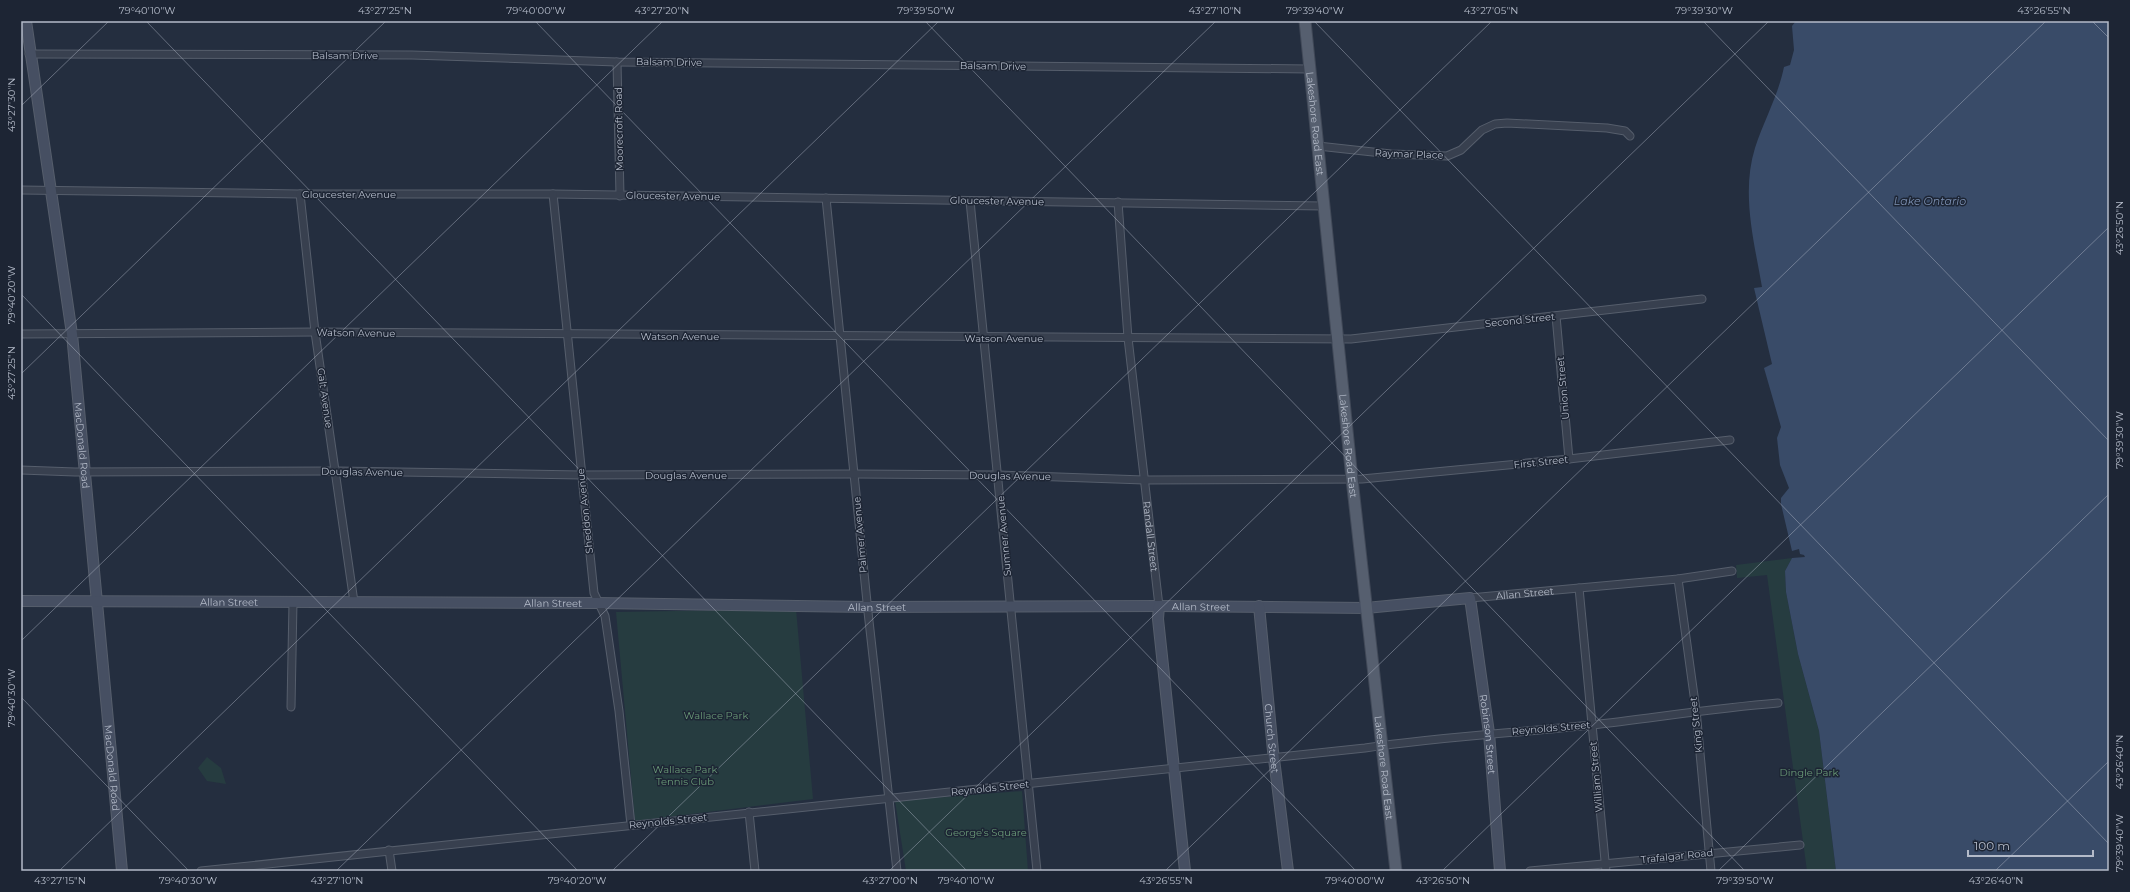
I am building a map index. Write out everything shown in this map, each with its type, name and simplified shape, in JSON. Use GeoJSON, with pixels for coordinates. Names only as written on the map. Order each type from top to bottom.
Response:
{"type":"FeatureCollection","features":[{"type":"Feature","properties":{"kind":"main road","name":"Lakeshore Road East"},"geometry":{"type":"LineString","coordinates":[[1305,21],[1352,479],[1396,871]]}},
{"type":"Feature","properties":{"kind":"street","name":"MacDonald Road"},"geometry":{"type":"LineString","coordinates":[[26,21],[29,54],[52,190],[72,334],[122,871]]}},
{"type":"Feature","properties":{"kind":"street","name":"Balsam Drive"},"geometry":{"type":"LineString","coordinates":[[29,54],[412,55],[617,62],[1309,70]]}},
{"type":"Feature","properties":{"kind":"street","name":"Moorecroft Road"},"geometry":{"type":"LineString","coordinates":[[617,62],[620,196]]}},
{"type":"Feature","properties":{"kind":"street","name":"Raymar Place"},"geometry":{"type":"LineString","coordinates":[[1318,146],[1391,154],[1447,156],[1461,150],[1482,130],[1495,124],[1507,123],[1607,128],[1625,130],[1630,136]]}},
{"type":"Feature","properties":{"kind":"street","name":"Gloucester Avenue"},"geometry":{"type":"LineString","coordinates":[[21,190],[300,194],[553,194],[1324,206]]}},
{"type":"Feature","properties":{"kind":"street","name":"Galt Avenue"},"geometry":{"type":"LineString","coordinates":[[300,194],[315,332],[354,602]]}},
{"type":"Feature","properties":{"kind":"street","name":"Sheddon Avenue"},"geometry":{"type":"LineString","coordinates":[[553,194],[594,593],[605,616],[619,711],[631,825]]}},
{"type":"Feature","properties":{"kind":"street","name":"Palmer Avenue"},"geometry":{"type":"LineString","coordinates":[[826,198],[867,607],[888,798],[898,871]]}},
{"type":"Feature","properties":{"kind":"street","name":"Sumner Avenue"},"geometry":{"type":"LineString","coordinates":[[970,201],[999,475],[1010,608],[1030,784],[1037,871]]}},
{"type":"Feature","properties":{"kind":"street","name":"Randall Street"},"geometry":{"type":"LineString","coordinates":[[1118,202],[1128,338],[1159,606],[1158,619],[1185,871]]}},
{"type":"Feature","properties":{"kind":"street","name":"Second Street"},"geometry":{"type":"LineString","coordinates":[[1338,339],[1702,299]]}},
{"type":"Feature","properties":{"kind":"street","name":"Union Street"},"geometry":{"type":"LineString","coordinates":[[1556,316],[1569,459]]}},
{"type":"Feature","properties":{"kind":"street","name":"Watson Avenue"},"geometry":{"type":"LineString","coordinates":[[21,334],[315,332],[839,337],[1338,339]]}},
{"type":"Feature","properties":{"kind":"street","name":"First Street"},"geometry":{"type":"LineString","coordinates":[[1352,479],[1569,459],[1730,440]]}},
{"type":"Feature","properties":{"kind":"street","name":"Douglas Avenue"},"geometry":{"type":"LineString","coordinates":[[21,470],[84,472],[336,471],[581,475],[999,475],[1144,480],[1352,479]]}},
{"type":"Feature","properties":{"kind":"street","name":"Allan Street"},"geometry":{"type":"LineString","coordinates":[[21,601],[598,603],[1010,608],[1159,606],[1366,608],[1678,579],[1732,571]]}},
{"type":"Feature","properties":{"kind":"street","name":"King Street"},"geometry":{"type":"LineString","coordinates":[[1678,579],[1696,710],[1711,871]]}},
{"type":"Feature","properties":{"kind":"street","name":"William Street"},"geometry":{"type":"LineString","coordinates":[[1579,588],[1605,868]]}},
{"type":"Feature","properties":{"kind":"street","name":"Robinson Street"},"geometry":{"type":"LineString","coordinates":[[1470,598],[1489,733],[1500,871]]}},
{"type":"Feature","properties":{"kind":"street"},"geometry":{"type":"LineString","coordinates":[[291,707],[293,602]]}},
{"type":"Feature","properties":{"kind":"street","name":"Church Street"},"geometry":{"type":"LineString","coordinates":[[1259,606],[1274,756],[1288,871]]}},
{"type":"Feature","properties":{"kind":"street","name":"Reynolds Street"},"geometry":{"type":"LineString","coordinates":[[201,871],[748,812],[1030,784],[1489,733],[1591,725],[1696,710],[1778,703]]}},
{"type":"Feature","properties":{"kind":"street"},"geometry":{"type":"LineString","coordinates":[[748,812],[755,871]]}},
{"type":"Feature","properties":{"kind":"street","name":"Trafalgar Road"},"geometry":{"type":"LineString","coordinates":[[1530,871],[1605,868],[1709,852],[1800,845]]}},
{"type":"Feature","properties":{"kind":"street"},"geometry":{"type":"LineString","coordinates":[[390,850],[392,871]]}},
{"type":"Feature","properties":{"kind":"green space","name":"Dingle Park"},"geometry":{"type":"Polygon","coordinates":[[[1792,558],[1785,571],[1786,592],[1798,654],[1819,731],[1836,871],[1807,871],[1767,575],[1737,578],[1736,565],[1792,558]]]}},
{"type":"Feature","properties":{"kind":"green space","name":"Wallace Park"},"geometry":{"type":"Polygon","coordinates":[[[796,609],[813,799],[635,821],[616,612],[796,609]]]}},
{"type":"Feature","properties":{"kind":"green space"},"geometry":{"type":"Polygon","coordinates":[[[207,757],[221,768],[226,784],[207,781],[198,768],[207,757]]]}},
{"type":"Feature","properties":{"kind":"green space","name":"George's Square"},"geometry":{"type":"Polygon","coordinates":[[[1022,791],[1028,871],[906,871],[895,801],[1022,791]]]}},
{"type":"Feature","properties":{"kind":"water","name":"Lake Ontario"},"geometry":{"type":"Polygon","coordinates":[[[1796,21],[2109,21],[2109,871],[1836,871],[1819,731],[1798,654],[1786,592],[1785,571],[1792,558],[1805,557],[1804,555],[1800,554],[1799,549],[1792,551],[1781,504],[1781,498],[1789,488],[1780,465],[1777,438],[1781,427],[1764,368],[1772,364],[1754,288],[1762,287],[1750,217],[1749,200],[1749,182],[1755,148],[1778,88],[1784,67],[1790,65],[1794,50],[1792,26],[1796,21]]]}},
{"type":"Feature","properties":{"kind":"park label","name":"Wallace Park Tennis Club"},"geometry":{"type":"Point","coordinates":[685,774]}}]}
